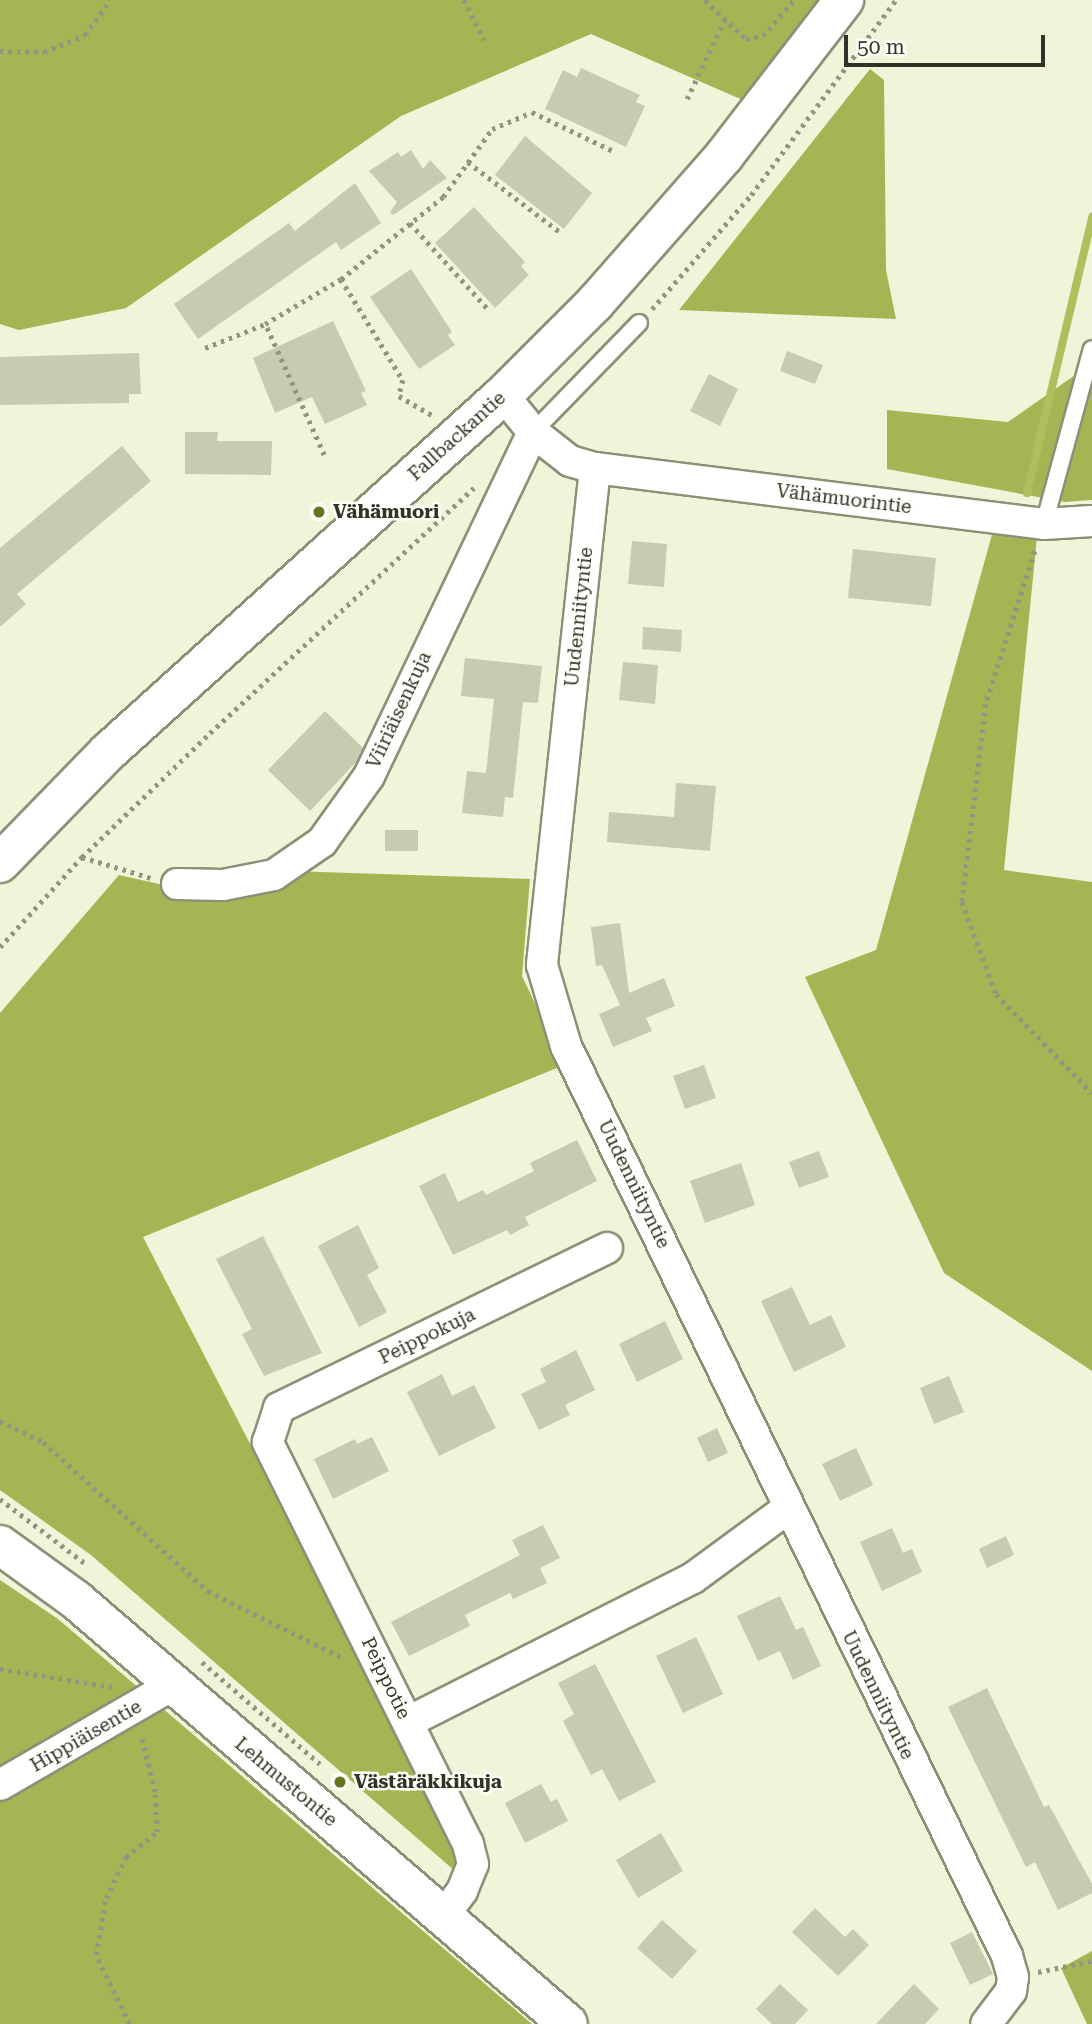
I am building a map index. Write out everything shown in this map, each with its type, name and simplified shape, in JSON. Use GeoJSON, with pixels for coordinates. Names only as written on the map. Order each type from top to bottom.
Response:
{"type":"FeatureCollection","features":[{"type":"Feature","properties":{"kind":"street","name":"Fallbackantie"},"geometry":{"type":"LineString","coordinates":[[1,861],[108,752],[503,395],[621,275],[716,166],[844,0]]}},
{"type":"Feature","properties":{"kind":"street"},"geometry":{"type":"LineString","coordinates":[[503,395],[533,432],[570,461],[595,468]]}},
{"type":"Feature","properties":{"kind":"street","name":"Viiriäisenkuja"},"geometry":{"type":"LineString","coordinates":[[177,884],[223,885],[274,875],[322,842],[369,776],[533,432]]}},
{"type":"Feature","properties":{"kind":"street","name":"Vähämuorintie"},"geometry":{"type":"LineString","coordinates":[[595,468],[1044,524],[1092,521]]}},
{"type":"Feature","properties":{"kind":"street","name":"Uudenniityntie"},"geometry":{"type":"LineString","coordinates":[[595,468],[542,965],[566,1046],[787,1509],[1010,1966]]}},
{"type":"Feature","properties":{"kind":"street","name":"Peippokuja"},"geometry":{"type":"LineString","coordinates":[[268,1442],[279,1408],[607,1248]]}},
{"type":"Feature","properties":{"kind":"street","name":"Peippotie"},"geometry":{"type":"LineString","coordinates":[[268,1442],[408,1722],[473,1864],[462,1891],[444,1915]]}},
{"type":"Feature","properties":{"kind":"street"},"geometry":{"type":"LineString","coordinates":[[408,1722],[693,1578],[787,1509]]}},
{"type":"Feature","properties":{"kind":"street","name":"Lehmustontie"},"geometry":{"type":"LineString","coordinates":[[0,1545],[76,1600],[171,1686],[444,1915],[568,2024]]}},
{"type":"Feature","properties":{"kind":"street","name":"Hippiäisentie"},"geometry":{"type":"LineString","coordinates":[[0,1785],[171,1686]]}},
{"type":"Feature","properties":{"kind":"street"},"geometry":{"type":"LineString","coordinates":[[986,2024],[1011,1991],[1010,1966]]}},
{"type":"Feature","properties":{"kind":"lane"},"geometry":{"type":"LineString","coordinates":[[533,432],[639,323]]}},
{"type":"Feature","properties":{"kind":"lane"},"geometry":{"type":"LineString","coordinates":[[1044,524],[1092,349]]}},
{"type":"Feature","properties":{"kind":"path"},"geometry":{"type":"LineString","coordinates":[[0,51],[44,52],[85,35],[110,0]]}},
{"type":"Feature","properties":{"kind":"path"},"geometry":{"type":"LineString","coordinates":[[464,0],[484,40]]}},
{"type":"Feature","properties":{"kind":"path"},"geometry":{"type":"LineString","coordinates":[[705,0],[746,39],[763,37],[794,0]]}},
{"type":"Feature","properties":{"kind":"path"},"geometry":{"type":"LineString","coordinates":[[639,323],[751,195],[897,0]]}},
{"type":"Feature","properties":{"kind":"path"},"geometry":{"type":"LineString","coordinates":[[687,99],[725,19]]}},
{"type":"Feature","properties":{"kind":"path"},"geometry":{"type":"LineString","coordinates":[[205,348],[265,324],[341,279],[443,197],[492,129],[532,113],[615,152]]}},
{"type":"Feature","properties":{"kind":"path"},"geometry":{"type":"LineString","coordinates":[[468,162],[560,232]]}},
{"type":"Feature","properties":{"kind":"path"},"geometry":{"type":"LineString","coordinates":[[410,223],[489,310]]}},
{"type":"Feature","properties":{"kind":"path"},"geometry":{"type":"LineString","coordinates":[[341,279],[403,380],[399,396]]}},
{"type":"Feature","properties":{"kind":"path"},"geometry":{"type":"LineString","coordinates":[[265,324],[324,455]]}},
{"type":"Feature","properties":{"kind":"path"},"geometry":{"type":"LineString","coordinates":[[0,947],[82,856],[484,478]]}},
{"type":"Feature","properties":{"kind":"path"},"geometry":{"type":"LineString","coordinates":[[1044,524],[986,704],[962,902],[996,994],[1092,1093]]}},
{"type":"Feature","properties":{"kind":"path"},"geometry":{"type":"LineString","coordinates":[[82,856],[177,884]]}},
{"type":"Feature","properties":{"kind":"path"},"geometry":{"type":"LineString","coordinates":[[0,1421],[43,1442],[208,1591],[387,1680]]}},
{"type":"Feature","properties":{"kind":"path"},"geometry":{"type":"LineString","coordinates":[[0,1669],[119,1688],[133,1708],[155,1792],[157,1832],[126,1857],[106,1898],[96,1955],[129,2024]]}},
{"type":"Feature","properties":{"kind":"path"},"geometry":{"type":"LineString","coordinates":[[1010,1966],[1092,1962]]}},
{"type":"Feature","properties":{"kind":"green space"},"geometry":{"type":"Polygon","coordinates":[[[0,0],[820,0],[745,101],[591,34],[401,116],[126,308],[19,330],[0,324],[0,0]]]}},
{"type":"Feature","properties":{"kind":"green space"},"geometry":{"type":"Polygon","coordinates":[[[870,69],[884,80],[886,270],[896,319],[679,310],[870,69]]]}},
{"type":"Feature","properties":{"kind":"green space"},"geometry":{"type":"Polygon","coordinates":[[[1092,363],[1092,500],[1065,502],[887,469],[887,410],[1008,422],[1092,363]]]}},
{"type":"Feature","properties":{"kind":"green space"},"geometry":{"type":"Polygon","coordinates":[[[993,531],[1037,537],[1004,870],[1092,882],[1092,1371],[944,1273],[805,977],[876,950],[993,531]]]}},
{"type":"Feature","properties":{"kind":"green space"},"geometry":{"type":"Polygon","coordinates":[[[290,871],[530,879],[522,976],[564,1065],[143,1237],[463,1855],[455,1871],[91,1555],[0,1490],[0,1013],[119,875],[177,888],[290,871]]]}},
{"type":"Feature","properties":{"kind":"green space"},"geometry":{"type":"Polygon","coordinates":[[[0,1580],[58,1619],[532,2024],[0,2024],[0,1580]]]}},
{"type":"Feature","properties":{"kind":"green space"},"geometry":{"type":"Polygon","coordinates":[[[1092,1951],[1092,2024],[1087,2024],[1061,1968],[1092,1951]]]}},
{"type":"Feature","properties":{"kind":"building"},"geometry":{"type":"Polygon","coordinates":[[[581,68],[640,95],[636,102],[645,106],[626,147],[545,109],[563,70],[577,77],[581,68]]]}},
{"type":"Feature","properties":{"kind":"building"},"geometry":{"type":"Polygon","coordinates":[[[525,136],[592,193],[564,229],[495,175],[525,136]]]}},
{"type":"Feature","properties":{"kind":"building"},"geometry":{"type":"Polygon","coordinates":[[[411,150],[423,169],[430,160],[447,178],[393,215],[390,212],[397,202],[369,171],[398,152],[401,157],[411,150]]]}},
{"type":"Feature","properties":{"kind":"building"},"geometry":{"type":"Polygon","coordinates":[[[355,183],[381,223],[341,250],[336,242],[198,339],[174,304],[289,223],[295,231],[355,183]]]}},
{"type":"Feature","properties":{"kind":"building"},"geometry":{"type":"Polygon","coordinates":[[[474,207],[525,262],[521,266],[529,275],[495,308],[435,243],[474,207]]]}},
{"type":"Feature","properties":{"kind":"building"},"geometry":{"type":"Polygon","coordinates":[[[411,269],[452,332],[448,335],[455,345],[419,369],[370,297],[411,269]]]}},
{"type":"Feature","properties":{"kind":"building"},"geometry":{"type":"Polygon","coordinates":[[[333,321],[366,391],[361,393],[367,405],[325,424],[312,397],[275,413],[253,358],[333,321]]]}},
{"type":"Feature","properties":{"kind":"building"},"geometry":{"type":"Polygon","coordinates":[[[787,351],[823,365],[815,384],[780,371],[787,351]]]}},
{"type":"Feature","properties":{"kind":"building"},"geometry":{"type":"Polygon","coordinates":[[[139,353],[141,394],[129,394],[129,403],[0,405],[0,357],[139,353]]]}},
{"type":"Feature","properties":{"kind":"building"},"geometry":{"type":"Polygon","coordinates":[[[709,374],[738,389],[720,426],[690,411],[709,374]]]}},
{"type":"Feature","properties":{"kind":"building"},"geometry":{"type":"Polygon","coordinates":[[[185,432],[218,432],[217,441],[272,441],[271,475],[185,474],[185,432]]]}},
{"type":"Feature","properties":{"kind":"building"},"geometry":{"type":"Polygon","coordinates":[[[122,446],[151,481],[17,594],[26,604],[0,627],[0,548],[122,446]]]}},
{"type":"Feature","properties":{"kind":"building"},"geometry":{"type":"Polygon","coordinates":[[[632,541],[667,544],[664,587],[628,584],[632,541]]]}},
{"type":"Feature","properties":{"kind":"building"},"geometry":{"type":"Polygon","coordinates":[[[853,549],[936,558],[931,606],[848,598],[853,549]]]}},
{"type":"Feature","properties":{"kind":"building"},"geometry":{"type":"Polygon","coordinates":[[[643,627],[682,630],[681,652],[642,649],[643,627]]]}},
{"type":"Feature","properties":{"kind":"building"},"geometry":{"type":"Polygon","coordinates":[[[465,658],[542,666],[538,703],[523,702],[513,798],[505,797],[503,817],[462,813],[467,771],[486,773],[494,699],[461,696],[465,658]]]}},
{"type":"Feature","properties":{"kind":"building"},"geometry":{"type":"Polygon","coordinates":[[[623,662],[658,665],[655,704],[619,700],[623,662]]]}},
{"type":"Feature","properties":{"kind":"building"},"geometry":{"type":"Polygon","coordinates":[[[325,711],[363,748],[356,762],[310,811],[268,770],[325,711]]]}},
{"type":"Feature","properties":{"kind":"building"},"geometry":{"type":"Polygon","coordinates":[[[676,783],[716,786],[710,851],[607,842],[609,812],[674,817],[676,783]]]}},
{"type":"Feature","properties":{"kind":"building"},"geometry":{"type":"Polygon","coordinates":[[[385,830],[418,830],[418,851],[385,851],[385,830]]]}},
{"type":"Feature","properties":{"kind":"building"},"geometry":{"type":"Polygon","coordinates":[[[620,923],[629,993],[664,978],[675,1006],[646,1018],[652,1031],[613,1047],[599,1014],[620,1005],[602,965],[596,966],[591,927],[620,923]]]}},
{"type":"Feature","properties":{"kind":"building"},"geometry":{"type":"Polygon","coordinates":[[[704,1065],[716,1098],[685,1109],[673,1076],[704,1065]]]}},
{"type":"Feature","properties":{"kind":"building"},"geometry":{"type":"Polygon","coordinates":[[[577,1140],[597,1181],[525,1217],[529,1225],[510,1235],[507,1230],[453,1255],[419,1186],[445,1173],[458,1202],[483,1190],[486,1195],[534,1171],[530,1163],[577,1140]]]}},
{"type":"Feature","properties":{"kind":"building"},"geometry":{"type":"Polygon","coordinates":[[[819,1151],[829,1177],[799,1188],[789,1162],[819,1151]]]}},
{"type":"Feature","properties":{"kind":"building"},"geometry":{"type":"Polygon","coordinates":[[[741,1163],[755,1205],[705,1223],[690,1181],[741,1163]]]}},
{"type":"Feature","properties":{"kind":"building"},"geometry":{"type":"Polygon","coordinates":[[[358,1225],[379,1268],[367,1275],[387,1312],[359,1327],[318,1246],[358,1225]]]}},
{"type":"Feature","properties":{"kind":"building"},"geometry":{"type":"Polygon","coordinates":[[[263,1236],[322,1353],[264,1376],[242,1334],[252,1329],[216,1259],[263,1236]]]}},
{"type":"Feature","properties":{"kind":"building"},"geometry":{"type":"Polygon","coordinates":[[[792,1287],[810,1325],[831,1315],[846,1347],[794,1372],[761,1301],[792,1287]]]}},
{"type":"Feature","properties":{"kind":"building"},"geometry":{"type":"Polygon","coordinates":[[[665,1321],[683,1359],[637,1382],[619,1344],[665,1321]]]}},
{"type":"Feature","properties":{"kind":"building"},"geometry":{"type":"Polygon","coordinates":[[[576,1350],[595,1390],[565,1405],[570,1415],[539,1430],[521,1394],[546,1382],[540,1369],[576,1350]]]}},
{"type":"Feature","properties":{"kind":"building"},"geometry":{"type":"Polygon","coordinates":[[[442,1374],[452,1396],[474,1385],[496,1428],[439,1456],[407,1392],[442,1374]]]}},
{"type":"Feature","properties":{"kind":"building"},"geometry":{"type":"Polygon","coordinates":[[[949,1376],[964,1412],[934,1424],[920,1388],[949,1376]]]}},
{"type":"Feature","properties":{"kind":"building"},"geometry":{"type":"Polygon","coordinates":[[[717,1428],[728,1453],[708,1462],[697,1438],[717,1428]]]}},
{"type":"Feature","properties":{"kind":"building"},"geometry":{"type":"Polygon","coordinates":[[[372,1437],[389,1471],[333,1499],[314,1459],[355,1439],[357,1444],[372,1437]]]}},
{"type":"Feature","properties":{"kind":"building"},"geometry":{"type":"Polygon","coordinates":[[[856,1448],[873,1485],[840,1501],[822,1464],[856,1448]]]}},
{"type":"Feature","properties":{"kind":"building"},"geometry":{"type":"Polygon","coordinates":[[[543,1525],[560,1558],[540,1568],[547,1583],[513,1599],[510,1593],[465,1615],[470,1626],[409,1656],[391,1622],[520,1555],[512,1540],[543,1525]]]}},
{"type":"Feature","properties":{"kind":"building"},"geometry":{"type":"Polygon","coordinates":[[[892,1528],[903,1553],[912,1549],[922,1572],[882,1591],[860,1542],[892,1528]]]}},
{"type":"Feature","properties":{"kind":"building"},"geometry":{"type":"Polygon","coordinates":[[[1006,1536],[1014,1555],[987,1568],[979,1549],[1006,1536]]]}},
{"type":"Feature","properties":{"kind":"building"},"geometry":{"type":"Polygon","coordinates":[[[780,1596],[796,1630],[803,1627],[821,1666],[793,1680],[780,1651],[758,1661],[737,1616],[780,1596]]]}},
{"type":"Feature","properties":{"kind":"building"},"geometry":{"type":"Polygon","coordinates":[[[696,1637],[723,1694],[683,1713],[656,1656],[696,1637]]]}},
{"type":"Feature","properties":{"kind":"building"},"geometry":{"type":"Polygon","coordinates":[[[595,1664],[656,1782],[619,1801],[602,1769],[591,1775],[563,1721],[574,1714],[558,1683],[595,1664]]]}},
{"type":"Feature","properties":{"kind":"building"},"geometry":{"type":"Polygon","coordinates":[[[987,1688],[1044,1807],[1049,1805],[1092,1884],[1092,1893],[1058,1910],[1035,1862],[1026,1867],[948,1707],[987,1688]]]}},
{"type":"Feature","properties":{"kind":"building"},"geometry":{"type":"Polygon","coordinates":[[[541,1784],[551,1802],[557,1799],[568,1821],[525,1843],[505,1803],[541,1784]]]}},
{"type":"Feature","properties":{"kind":"building"},"geometry":{"type":"Polygon","coordinates":[[[661,1833],[683,1871],[638,1898],[616,1860],[661,1833]]]}},
{"type":"Feature","properties":{"kind":"building"},"geometry":{"type":"Polygon","coordinates":[[[815,1908],[845,1937],[853,1929],[869,1945],[838,1976],[792,1932],[815,1908]]]}},
{"type":"Feature","properties":{"kind":"building"},"geometry":{"type":"Polygon","coordinates":[[[662,1920],[697,1951],[672,1979],[637,1948],[662,1920]]]}},
{"type":"Feature","properties":{"kind":"building"},"geometry":{"type":"Polygon","coordinates":[[[972,1932],[993,1974],[970,1985],[950,1943],[972,1932]]]}},
{"type":"Feature","properties":{"kind":"building"},"geometry":{"type":"Polygon","coordinates":[[[780,1984],[808,2010],[795,2024],[772,2024],[756,2009],[780,1984]]]}},
{"type":"Feature","properties":{"kind":"building"},"geometry":{"type":"Polygon","coordinates":[[[914,1984],[939,2009],[925,2024],[876,2024],[914,1984]]]}},
{"type":"Feature","properties":{"kind":"waterway"},"geometry":{"type":"LineString","coordinates":[[1027,493],[1092,217]]}},
{"type":"Feature","properties":{"kind":"place","name":"Vähämuori"},"geometry":{"type":"Point","coordinates":[319,512]}},
{"type":"Feature","properties":{"kind":"place","name":"Västäräkkikuja"},"geometry":{"type":"Point","coordinates":[340,1782]}}]}
